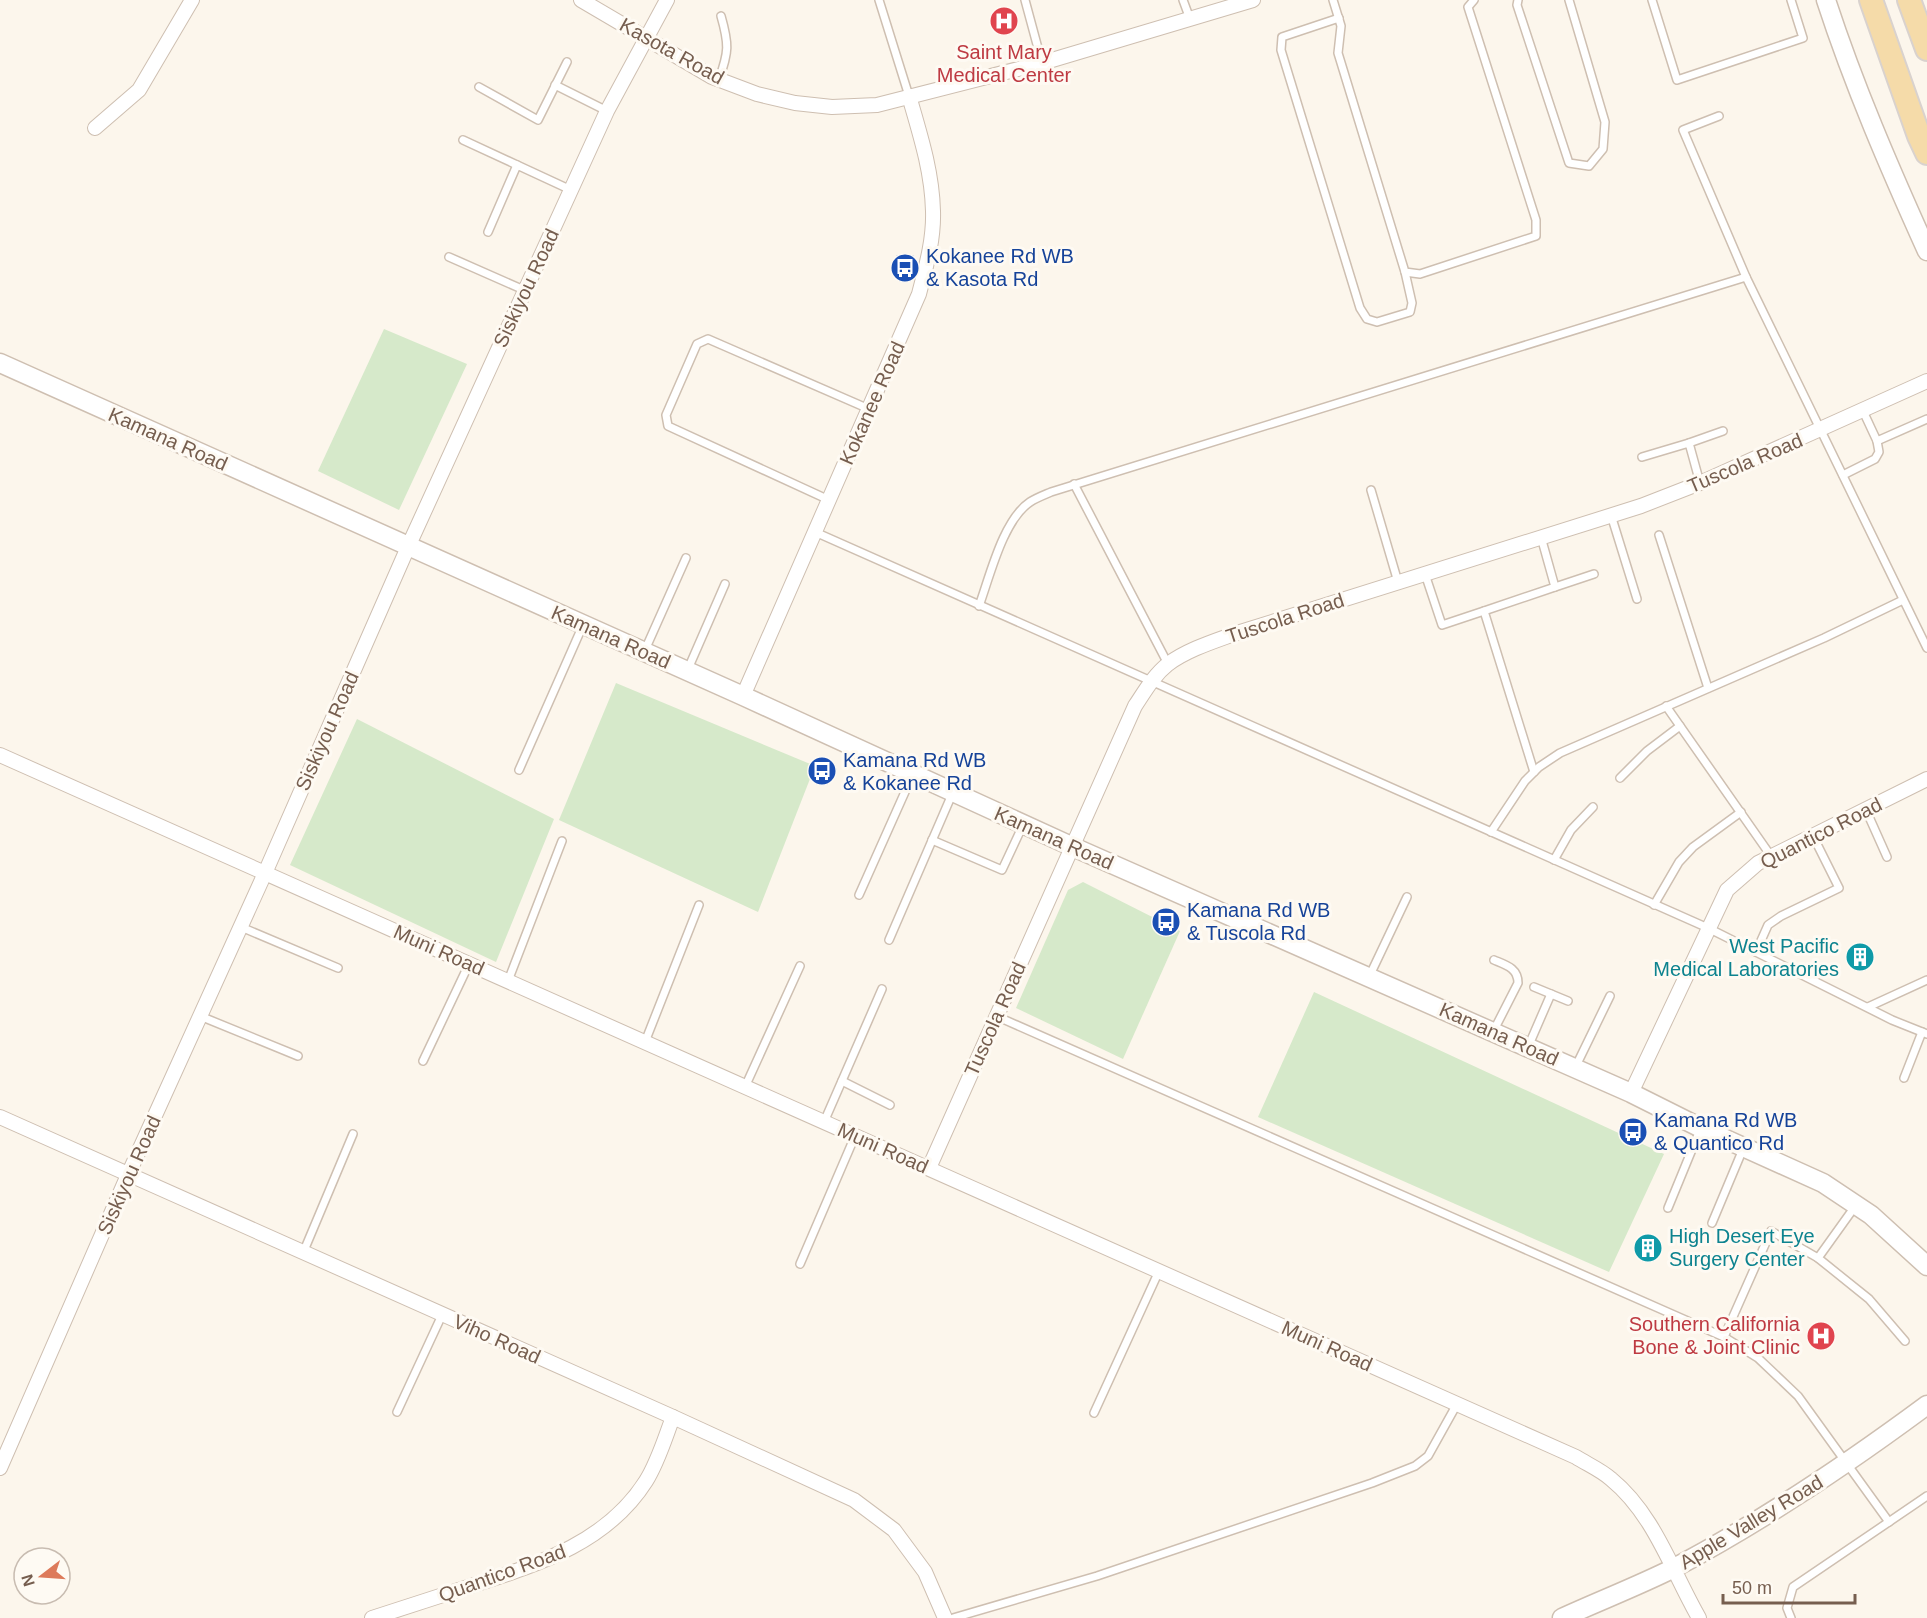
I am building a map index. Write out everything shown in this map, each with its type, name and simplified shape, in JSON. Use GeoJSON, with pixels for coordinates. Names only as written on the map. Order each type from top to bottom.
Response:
{"type":"FeatureCollection","features":[{"type":"Feature","properties":{"kind":"main road"},"geometry":{"type":"LineString","coordinates":[[1871,0],[1911,115],[1927,153]]}},
{"type":"Feature","properties":{"kind":"main road"},"geometry":{"type":"LineString","coordinates":[[1910,0],[1927,49]]}},
{"type":"Feature","properties":{"kind":"street"},"geometry":{"type":"LineString","coordinates":[[95,128],[139,90],[192,0]]}},
{"type":"Feature","properties":{"kind":"street","name":"Kasota Road"},"geometry":{"type":"LineString","coordinates":[[581,0],[719,80],[758,94],[795,103],[832,107],[877,105],[1042,63],[1253,0]]}},
{"type":"Feature","properties":{"kind":"street","name":"Siskiyou Road"},"geometry":{"type":"LineString","coordinates":[[0,1468],[128,1175],[524,290],[607,111],[667,0]]}},
{"type":"Feature","properties":{"kind":"street"},"geometry":{"type":"LineString","coordinates":[[1826,0],[1854,82],[1927,251]]}},
{"type":"Feature","properties":{"kind":"street","name":"Kokanee Road"},"geometry":{"type":"LineString","coordinates":[[743,696],[919,294],[929,253],[933,211],[927,158],[909,96]]}},
{"type":"Feature","properties":{"kind":"street","name":"Kamana Road"},"geometry":{"type":"LineString","coordinates":[[0,363],[743,696],[1071,846],[1631,1093],[1701,1128],[1823,1183],[1870,1215],[1927,1266]]}},
{"type":"Feature","properties":{"kind":"street","name":"Tuscola Road"},"geometry":{"type":"LineString","coordinates":[[928,1168],[1135,706],[1150,682],[1168,664],[1192,651],[1234,634],[1611,515],[1701,483],[1927,381]]}},
{"type":"Feature","properties":{"kind":"street","name":"Muni Road"},"geometry":{"type":"LineString","coordinates":[[0,755],[1576,1457],[1611,1478],[1638,1505],[1699,1618]]}},
{"type":"Feature","properties":{"kind":"street","name":"Quantico Road"},"geometry":{"type":"LineString","coordinates":[[1631,1093],[1727,890],[1758,862],[1927,780]]}},
{"type":"Feature","properties":{"kind":"street","name":"Viho Road"},"geometry":{"type":"LineString","coordinates":[[0,1117],[854,1500],[894,1530],[925,1572],[945,1618]]}},
{"type":"Feature","properties":{"kind":"street","name":"Apple Valley Road"},"geometry":{"type":"LineString","coordinates":[[1562,1618],[1674,1568],[1800,1495],[1927,1405]]}},
{"type":"Feature","properties":{"kind":"street","name":"Quantico Road"},"geometry":{"type":"LineString","coordinates":[[372,1618],[528,1567],[567,1551],[596,1534],[626,1508],[647,1479],[673,1417]]}},
{"type":"Feature","properties":{"kind":"lane"},"geometry":{"type":"LineString","coordinates":[[879,0],[909,96]]}},
{"type":"Feature","properties":{"kind":"lane"},"geometry":{"type":"LineString","coordinates":[[1024,0],[1042,63]]}},
{"type":"Feature","properties":{"kind":"lane"},"geometry":{"type":"LineString","coordinates":[[1183,0],[1190,19]]}},
{"type":"Feature","properties":{"kind":"lane"},"geometry":{"type":"LineString","coordinates":[[1333,0],[1339,18],[1341,26],[1338,53],[1405,272],[1412,303],[1410,312],[1377,322],[1366,319],[1360,308],[1281,50],[1282,37],[1339,18]]}},
{"type":"Feature","properties":{"kind":"lane"},"geometry":{"type":"LineString","coordinates":[[1405,272],[1420,274],[1536,236],[1536,220],[1468,7],[1474,0]]}},
{"type":"Feature","properties":{"kind":"lane"},"geometry":{"type":"LineString","coordinates":[[1518,0],[1517,5],[1569,163],[1589,166],[1603,148],[1605,122],[1569,0]]}},
{"type":"Feature","properties":{"kind":"lane"},"geometry":{"type":"LineString","coordinates":[[1652,0],[1677,80],[1803,38],[1791,0]]}},
{"type":"Feature","properties":{"kind":"lane"},"geometry":{"type":"LineString","coordinates":[[719,80],[728,57],[727,35],[721,16]]}},
{"type":"Feature","properties":{"kind":"lane"},"geometry":{"type":"LineString","coordinates":[[479,87],[538,120],[567,62]]}},
{"type":"Feature","properties":{"kind":"lane"},"geometry":{"type":"LineString","coordinates":[[555,86],[607,111]]}},
{"type":"Feature","properties":{"kind":"lane"},"geometry":{"type":"LineString","coordinates":[[1719,117],[1683,130],[1746,277],[1927,648]]}},
{"type":"Feature","properties":{"kind":"lane"},"geometry":{"type":"LineString","coordinates":[[463,140],[571,190]]}},
{"type":"Feature","properties":{"kind":"lane"},"geometry":{"type":"LineString","coordinates":[[488,232],[517,165]]}},
{"type":"Feature","properties":{"kind":"lane"},"geometry":{"type":"LineString","coordinates":[[448,257],[524,290]]}},
{"type":"Feature","properties":{"kind":"lane"},"geometry":{"type":"LineString","coordinates":[[979,606],[1005,536],[1022,509],[1044,495],[1746,277]]}},
{"type":"Feature","properties":{"kind":"lane"},"geometry":{"type":"LineString","coordinates":[[829,500],[668,426],[666,415],[697,344],[708,339],[869,408]]}},
{"type":"Feature","properties":{"kind":"lane"},"geometry":{"type":"LineString","coordinates":[[1843,475],[1875,459],[1879,452],[1877,441],[1863,411]]}},
{"type":"Feature","properties":{"kind":"lane"},"geometry":{"type":"LineString","coordinates":[[1877,441],[1927,419]]}},
{"type":"Feature","properties":{"kind":"lane"},"geometry":{"type":"LineString","coordinates":[[1642,457],[1723,431]]}},
{"type":"Feature","properties":{"kind":"lane"},"geometry":{"type":"LineString","coordinates":[[1689,443],[1701,483]]}},
{"type":"Feature","properties":{"kind":"lane"},"geometry":{"type":"LineString","coordinates":[[1074,484],[1168,664]]}},
{"type":"Feature","properties":{"kind":"lane"},"geometry":{"type":"LineString","coordinates":[[1371,490],[1398,582]]}},
{"type":"Feature","properties":{"kind":"lane"},"geometry":{"type":"LineString","coordinates":[[1611,515],[1637,599]]}},
{"type":"Feature","properties":{"kind":"lane"},"geometry":{"type":"LineString","coordinates":[[815,532],[1708,928],[1925,1033],[1904,1078]]}},
{"type":"Feature","properties":{"kind":"lane"},"geometry":{"type":"LineString","coordinates":[[1659,535],[1708,688]]}},
{"type":"Feature","properties":{"kind":"lane"},"geometry":{"type":"LineString","coordinates":[[1541,537],[1556,587]]}},
{"type":"Feature","properties":{"kind":"lane"},"geometry":{"type":"LineString","coordinates":[[644,652],[686,558]]}},
{"type":"Feature","properties":{"kind":"lane"},"geometry":{"type":"LineString","coordinates":[[1425,574],[1442,625],[1594,574]]}},
{"type":"Feature","properties":{"kind":"lane"},"geometry":{"type":"LineString","coordinates":[[687,671],[725,584]]}},
{"type":"Feature","properties":{"kind":"lane"},"geometry":{"type":"LineString","coordinates":[[1491,832],[1525,781],[1560,753],[1824,638],[1903,600]]}},
{"type":"Feature","properties":{"kind":"lane"},"geometry":{"type":"LineString","coordinates":[[1484,611],[1534,772]]}},
{"type":"Feature","properties":{"kind":"lane"},"geometry":{"type":"LineString","coordinates":[[519,770],[583,625]]}},
{"type":"Feature","properties":{"kind":"lane"},"geometry":{"type":"LineString","coordinates":[[1666,706],[1771,856]]}},
{"type":"Feature","properties":{"kind":"lane"},"geometry":{"type":"LineString","coordinates":[[1620,778],[1647,751],[1680,726]]}},
{"type":"Feature","properties":{"kind":"lane"},"geometry":{"type":"LineString","coordinates":[[859,895],[913,774]]}},
{"type":"Feature","properties":{"kind":"lane"},"geometry":{"type":"LineString","coordinates":[[888,940],[953,792]]}},
{"type":"Feature","properties":{"kind":"lane"},"geometry":{"type":"LineString","coordinates":[[1554,860],[1571,830],[1593,807]]}},
{"type":"Feature","properties":{"kind":"lane"},"geometry":{"type":"LineString","coordinates":[[1866,810],[1887,856]]}},
{"type":"Feature","properties":{"kind":"lane"},"geometry":{"type":"LineString","coordinates":[[1654,905],[1679,862],[1693,847],[1741,812]]}},
{"type":"Feature","properties":{"kind":"lane"},"geometry":{"type":"LineString","coordinates":[[932,840],[1002,870],[1023,824]]}},
{"type":"Feature","properties":{"kind":"lane"},"geometry":{"type":"LineString","coordinates":[[1756,952],[1768,925],[1781,916],[1839,888],[1813,836]]}},
{"type":"Feature","properties":{"kind":"lane"},"geometry":{"type":"LineString","coordinates":[[508,981],[562,841]]}},
{"type":"Feature","properties":{"kind":"lane"},"geometry":{"type":"LineString","coordinates":[[1368,977],[1407,897]]}},
{"type":"Feature","properties":{"kind":"lane"},"geometry":{"type":"LineString","coordinates":[[645,1042],[699,905]]}},
{"type":"Feature","properties":{"kind":"lane"},"geometry":{"type":"LineString","coordinates":[[240,927],[338,968]]}},
{"type":"Feature","properties":{"kind":"lane"},"geometry":{"type":"LineString","coordinates":[[1493,1032],[1518,983],[1518,975],[1514,969],[1494,960]]}},
{"type":"Feature","properties":{"kind":"lane"},"geometry":{"type":"LineString","coordinates":[[423,1061],[469,964]]}},
{"type":"Feature","properties":{"kind":"lane"},"geometry":{"type":"LineString","coordinates":[[745,1087],[800,966]]}},
{"type":"Feature","properties":{"kind":"lane"},"geometry":{"type":"LineString","coordinates":[[1868,1007],[1927,980]]}},
{"type":"Feature","properties":{"kind":"lane"},"geometry":{"type":"LineString","coordinates":[[1534,987],[1568,1001]]}},
{"type":"Feature","properties":{"kind":"lane"},"geometry":{"type":"LineString","coordinates":[[824,1122],[882,989]]}},
{"type":"Feature","properties":{"kind":"lane"},"geometry":{"type":"LineString","coordinates":[[1528,1047],[1551,994]]}},
{"type":"Feature","properties":{"kind":"lane"},"geometry":{"type":"LineString","coordinates":[[1575,1068],[1610,996]]}},
{"type":"Feature","properties":{"kind":"lane"},"geometry":{"type":"LineString","coordinates":[[200,1016],[298,1056]]}},
{"type":"Feature","properties":{"kind":"lane"},"geometry":{"type":"LineString","coordinates":[[996,1016],[1724,1337],[1758,1358],[1798,1396],[1889,1522]]}},
{"type":"Feature","properties":{"kind":"lane"},"geometry":{"type":"LineString","coordinates":[[842,1081],[890,1105]]}},
{"type":"Feature","properties":{"kind":"lane"},"geometry":{"type":"LineString","coordinates":[[1668,1208],[1701,1128]]}},
{"type":"Feature","properties":{"kind":"lane"},"geometry":{"type":"LineString","coordinates":[[303,1253],[353,1134]]}},
{"type":"Feature","properties":{"kind":"lane"},"geometry":{"type":"LineString","coordinates":[[800,1264],[855,1136]]}},
{"type":"Feature","properties":{"kind":"lane"},"geometry":{"type":"LineString","coordinates":[[1712,1223],[1744,1147]]}},
{"type":"Feature","properties":{"kind":"lane"},"geometry":{"type":"LineString","coordinates":[[1818,1258],[1856,1205]]}},
{"type":"Feature","properties":{"kind":"lane"},"geometry":{"type":"LineString","coordinates":[[1724,1337],[1771,1231],[1818,1258],[1869,1299],[1905,1341]]}},
{"type":"Feature","properties":{"kind":"lane"},"geometry":{"type":"LineString","coordinates":[[1094,1413],[1159,1271]]}},
{"type":"Feature","properties":{"kind":"lane"},"geometry":{"type":"LineString","coordinates":[[397,1412],[442,1315]]}},
{"type":"Feature","properties":{"kind":"lane"},"geometry":{"type":"LineString","coordinates":[[953,1618],[1108,1572],[1372,1483],[1415,1466],[1428,1456],[1457,1404]]}},
{"type":"Feature","properties":{"kind":"lane"},"geometry":{"type":"LineString","coordinates":[[1791,1618],[1787,1608],[1793,1587],[1927,1496]]}},
{"type":"Feature","properties":{"kind":"green space"},"geometry":{"type":"Polygon","coordinates":[[[384,329],[467,364],[399,510],[318,471],[384,329]]]}},
{"type":"Feature","properties":{"kind":"green space"},"geometry":{"type":"Polygon","coordinates":[[[616,683],[815,766],[758,912],[559,820],[616,683]]]}},
{"type":"Feature","properties":{"kind":"green space"},"geometry":{"type":"Polygon","coordinates":[[[357,719],[554,819],[496,962],[290,865],[357,719]]]}},
{"type":"Feature","properties":{"kind":"green space"},"geometry":{"type":"Polygon","coordinates":[[[1083,882],[1180,931],[1123,1059],[1016,1008],[1068,890],[1083,882]]]}},
{"type":"Feature","properties":{"kind":"green space"},"geometry":{"type":"Polygon","coordinates":[[[1314,992],[1664,1154],[1609,1272],[1258,1117],[1314,992]]]}},
{"type":"Feature","properties":{"kind":"place","name":"Saint Mary Medical Center"},"geometry":{"type":"Point","coordinates":[1004,21]}},
{"type":"Feature","properties":{"kind":"place","name":"Kokanee Rd WB & Kasota Rd"},"geometry":{"type":"Point","coordinates":[905,268]}},
{"type":"Feature","properties":{"kind":"place","name":"Kamana Rd WB & Kokanee Rd"},"geometry":{"type":"Point","coordinates":[822,771]}},
{"type":"Feature","properties":{"kind":"place","name":"Kamana Rd WB & Tuscola Rd"},"geometry":{"type":"Point","coordinates":[1166,922]}},
{"type":"Feature","properties":{"kind":"place","name":"West Pacific Medical Laboratories"},"geometry":{"type":"Point","coordinates":[1860,957]}},
{"type":"Feature","properties":{"kind":"place","name":"Kamana Rd WB & Quantico Rd"},"geometry":{"type":"Point","coordinates":[1633,1132]}},
{"type":"Feature","properties":{"kind":"place","name":"High Desert Eye Surgery Center"},"geometry":{"type":"Point","coordinates":[1648,1248]}},
{"type":"Feature","properties":{"kind":"place","name":"Southern California Bone & Joint Clinic"},"geometry":{"type":"Point","coordinates":[1821,1336]}}]}
